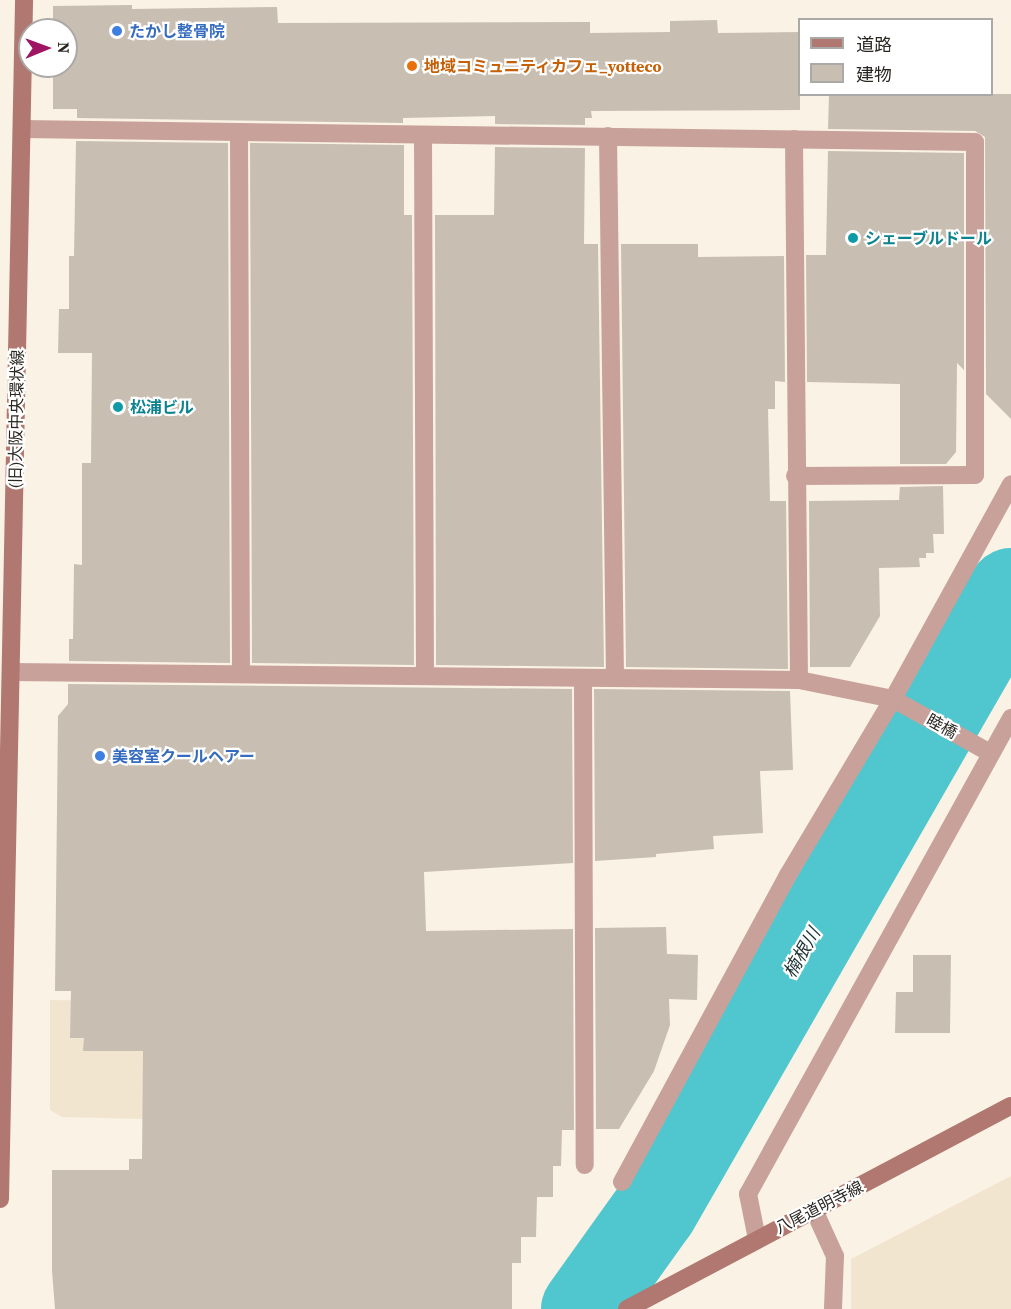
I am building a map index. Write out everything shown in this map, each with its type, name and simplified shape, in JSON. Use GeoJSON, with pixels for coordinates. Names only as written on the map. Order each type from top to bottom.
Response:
{"type":"FeatureCollection","features":[{"type":"Feature","properties":{"kind":"street","name":"(旧)大阪中央環状線"},"geometry":{"type":"LineString","coordinates":[[0,1199],[24,0]]}},
{"type":"Feature","properties":{"kind":"street"},"geometry":{"type":"LineString","coordinates":[[22,129],[975,142],[975,475],[795,476]]}},
{"type":"Feature","properties":{"kind":"street"},"geometry":{"type":"LineString","coordinates":[[239,132],[241,674]]}},
{"type":"Feature","properties":{"kind":"street"},"geometry":{"type":"LineString","coordinates":[[423,135],[425,676]]}},
{"type":"Feature","properties":{"kind":"street"},"geometry":{"type":"LineString","coordinates":[[608,136],[615,678]]}},
{"type":"Feature","properties":{"kind":"street"},"geometry":{"type":"LineString","coordinates":[[794,139],[795,476],[799,680]]}},
{"type":"Feature","properties":{"kind":"street"},"geometry":{"type":"LineString","coordinates":[[622,1182],[788,875],[893,699],[1011,484]]}},
{"type":"Feature","properties":{"kind":"street","name":"睦橋"},"geometry":{"type":"LineString","coordinates":[[11,672],[799,680],[893,699],[990,753]]}},
{"type":"Feature","properties":{"kind":"street"},"geometry":{"type":"LineString","coordinates":[[583,678],[585,1165]]}},
{"type":"Feature","properties":{"kind":"street"},"geometry":{"type":"LineString","coordinates":[[758,1239],[748,1194],[1011,718]]}},
{"type":"Feature","properties":{"kind":"street","name":"八尾道明寺線"},"geometry":{"type":"LineString","coordinates":[[627,1309],[1011,1106]]}},
{"type":"Feature","properties":{"kind":"street"},"geometry":{"type":"LineString","coordinates":[[814,1210],[835,1256],[833,1309]]}},
{"type":"Feature","properties":{"kind":"shaded area"},"geometry":{"type":"Polygon","coordinates":[[[50,1000],[311,1004],[311,1123],[62,1117],[50,1110],[50,1000]]]}},
{"type":"Feature","properties":{"kind":"shaded area"},"geometry":{"type":"Polygon","coordinates":[[[1011,1176],[1011,1309],[851,1309],[851,1259],[1011,1176]]]}},
{"type":"Feature","properties":{"kind":"building"},"geometry":{"type":"Polygon","coordinates":[[[132,5],[132,9],[277,7],[278,23],[590,22],[590,33],[670,32],[670,21],[717,20],[718,33],[798,32],[800,110],[591,111],[592,118],[585,118],[585,125],[495,124],[495,116],[403,118],[403,123],[77,118],[77,109],[53,109],[53,78],[78,78],[78,18],[53,18],[53,6],[132,5]]]}},
{"type":"Feature","properties":{"kind":"building"},"geometry":{"type":"Polygon","coordinates":[[[993,94],[1011,94],[1011,419],[986,394],[985,137],[975,131],[828,129],[829,96],[993,96],[993,94]]]}},
{"type":"Feature","properties":{"kind":"building"},"geometry":{"type":"Polygon","coordinates":[[[76,141],[228,143],[230,663],[69,661],[69,639],[73,639],[74,564],[82,565],[82,463],[91,463],[92,353],[58,353],[59,309],[69,309],[69,256],[74,256],[76,141]]]}},
{"type":"Feature","properties":{"kind":"building"},"geometry":{"type":"Polygon","coordinates":[[[250,143],[404,145],[404,215],[412,215],[414,665],[252,663],[250,143]]]}},
{"type":"Feature","properties":{"kind":"building"},"geometry":{"type":"Polygon","coordinates":[[[495,147],[585,148],[584,244],[598,244],[604,667],[436,665],[435,215],[494,215],[495,147]]]}},
{"type":"Feature","properties":{"kind":"building"},"geometry":{"type":"Polygon","coordinates":[[[828,151],[964,153],[964,370],[957,363],[956,452],[946,464],[900,464],[900,384],[807,382],[806,255],[826,255],[828,151]]]}},
{"type":"Feature","properties":{"kind":"building"},"geometry":{"type":"Polygon","coordinates":[[[621,244],[698,244],[698,257],[784,256],[785,382],[775,381],[775,409],[768,409],[770,501],[786,501],[788,669],[626,667],[621,244]]]}},
{"type":"Feature","properties":{"kind":"building"},"geometry":{"type":"Polygon","coordinates":[[[943,486],[944,534],[933,534],[934,553],[926,553],[926,558],[919,558],[920,567],[879,568],[880,616],[850,667],[810,667],[809,501],[899,500],[900,487],[943,486]]]}},
{"type":"Feature","properties":{"kind":"building"},"geometry":{"type":"Polygon","coordinates":[[[68,684],[572,689],[573,863],[424,872],[426,931],[573,929],[574,1130],[562,1130],[561,1166],[553,1166],[553,1197],[537,1197],[536,1237],[521,1237],[521,1263],[512,1263],[512,1309],[55,1309],[52,1271],[52,1170],[129,1170],[129,1159],[142,1159],[143,1051],[83,1051],[84,1038],[70,1038],[71,991],[55,991],[58,716],[68,704],[68,684]]]}},
{"type":"Feature","properties":{"kind":"building"},"geometry":{"type":"Polygon","coordinates":[[[594,689],[790,691],[793,770],[760,771],[763,833],[713,836],[714,849],[656,854],[656,857],[595,861],[594,689]]]}},
{"type":"Feature","properties":{"kind":"building"},"geometry":{"type":"Polygon","coordinates":[[[666,927],[667,954],[698,955],[697,1000],[669,999],[670,1025],[654,1071],[619,1129],[596,1129],[595,928],[666,927]]]}},
{"type":"Feature","properties":{"kind":"building"},"geometry":{"type":"Polygon","coordinates":[[[913,955],[951,955],[950,1033],[895,1033],[896,992],[913,992],[913,955]]]}},
{"type":"Feature","properties":{"kind":"waterway","name":"楠根川"},"geometry":{"type":"LineString","coordinates":[[584,1309],[655,1210],[1011,591]]}},
{"type":"Feature","properties":{"kind":"place","name":"たかし整骨院"},"geometry":{"type":"Point","coordinates":[117,31]}},
{"type":"Feature","properties":{"kind":"place","name":"地域コミュニティカフェ_yotteco"},"geometry":{"type":"Point","coordinates":[412,66]}},
{"type":"Feature","properties":{"kind":"place","name":"シェーブルドール"},"geometry":{"type":"Point","coordinates":[853,238]}},
{"type":"Feature","properties":{"kind":"place","name":"松浦ビル"},"geometry":{"type":"Point","coordinates":[118,407]}},
{"type":"Feature","properties":{"kind":"place","name":"美容室クールヘアー"},"geometry":{"type":"Point","coordinates":[100,756]}}]}
